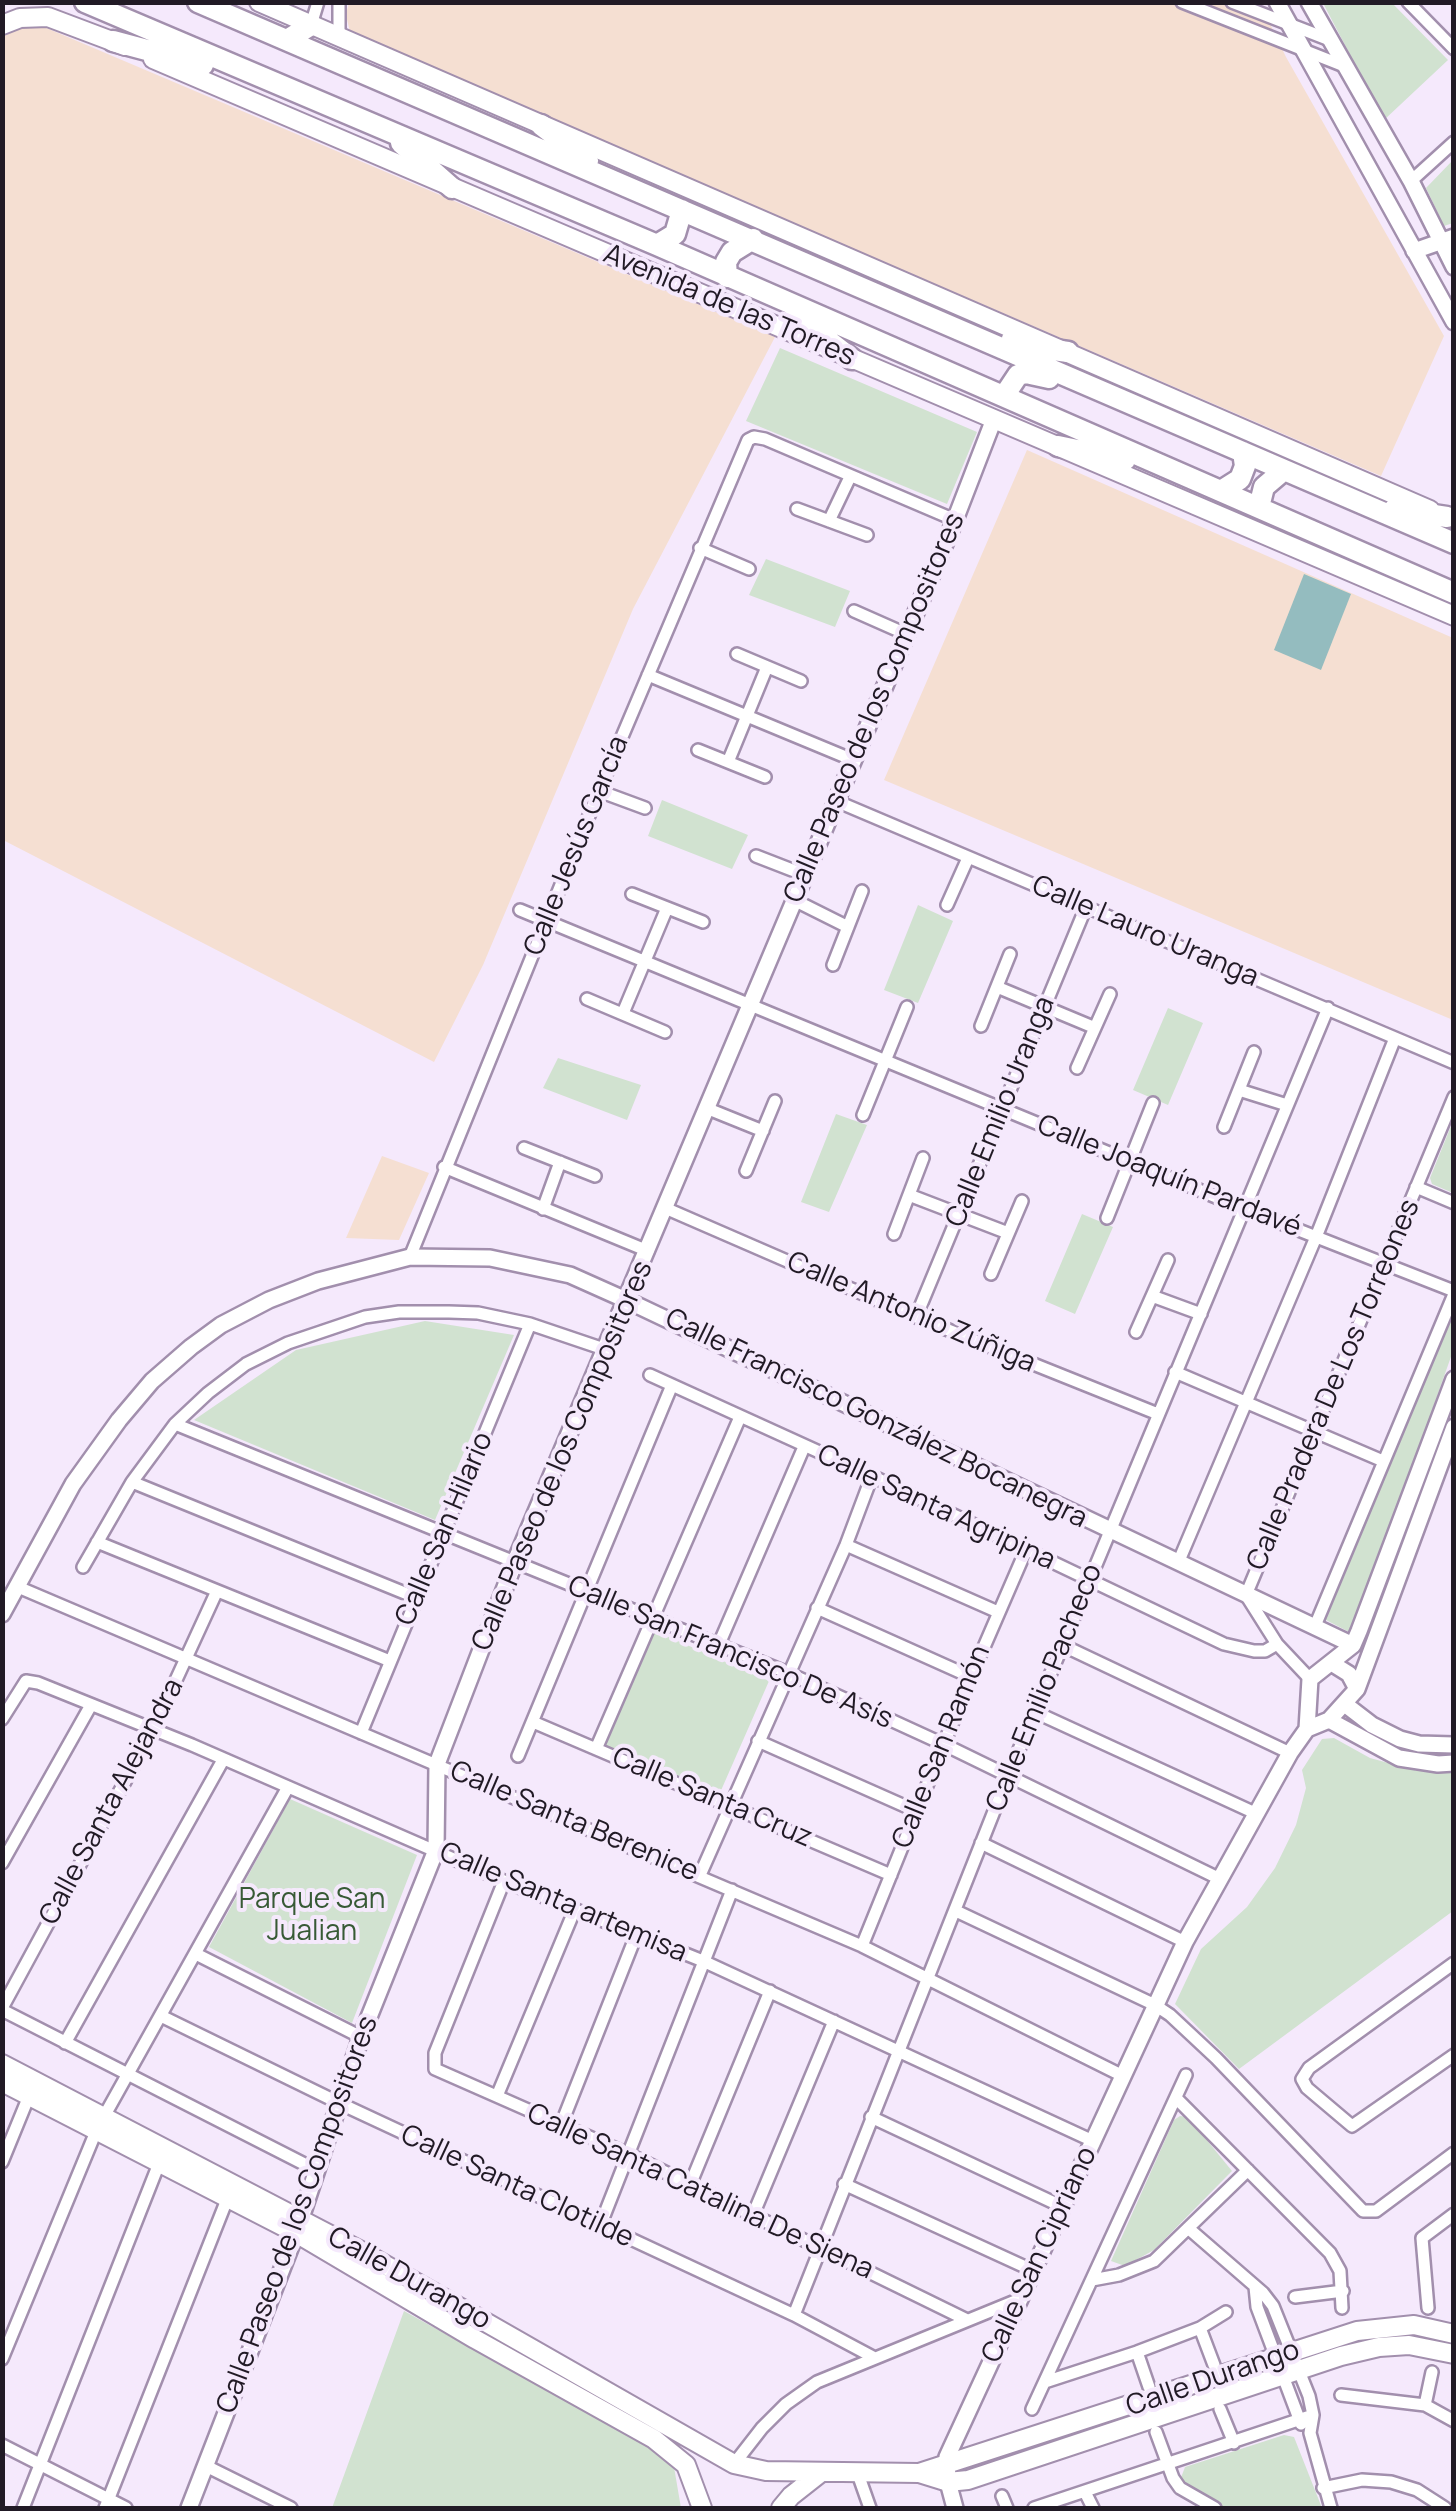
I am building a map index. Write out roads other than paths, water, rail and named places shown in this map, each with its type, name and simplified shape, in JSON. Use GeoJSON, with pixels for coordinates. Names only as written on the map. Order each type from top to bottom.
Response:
{"type":"FeatureCollection","features":[{"type":"Feature","properties":{"kind":"highway","name":"Avenida de las Torres"},"geometry":{"type":"LineString","coordinates":[[85,2],[657,245],[1454,593]]}},
{"type":"Feature","properties":{"kind":"highway"},"geometry":{"type":"LineString","coordinates":[[198,2],[1454,543]]}},
{"type":"Feature","properties":{"kind":"highway"},"geometry":{"type":"LineString","coordinates":[[286,40],[311,25]]}},
{"type":"Feature","properties":{"kind":"highway"},"geometry":{"type":"LineString","coordinates":[[113,41],[268,82]]}},
{"type":"Feature","properties":{"kind":"highway"},"geometry":{"type":"LineString","coordinates":[[541,125],[613,181]]}},
{"type":"Feature","properties":{"kind":"highway"},"geometry":{"type":"LineString","coordinates":[[385,129],[452,188]]}},
{"type":"Feature","properties":{"kind":"highway"},"geometry":{"type":"LineString","coordinates":[[657,245],[675,234],[682,210]]}},
{"type":"Feature","properties":{"kind":"highway"},"geometry":{"type":"LineString","coordinates":[[727,277],[726,262],[732,252],[753,239]]}},
{"type":"Feature","properties":{"kind":"highway"},"geometry":{"type":"LineString","coordinates":[[766,293],[852,358]]}},
{"type":"Feature","properties":{"kind":"highway"},"geometry":{"type":"LineString","coordinates":[[984,340],[1004,336],[1039,348],[1068,352]]}},
{"type":"Feature","properties":{"kind":"highway"},"geometry":{"type":"LineString","coordinates":[[1004,396],[1012,380],[1026,373],[1114,396]]}},
{"type":"Feature","properties":{"kind":"highway"},"geometry":{"type":"LineString","coordinates":[[1058,446],[1160,466]]}},
{"type":"Feature","properties":{"kind":"highway"},"geometry":{"type":"LineString","coordinates":[[1222,491],[1240,479],[1245,466],[1243,452]]}},
{"type":"Feature","properties":{"kind":"highway"},"geometry":{"type":"LineString","coordinates":[[1259,508],[1264,487],[1284,470]]}},
{"type":"Feature","properties":{"kind":"highway"},"geometry":{"type":"LineString","coordinates":[[1362,504],[1450,518]]}},
{"type":"Feature","properties":{"kind":"highway"},"geometry":{"type":"LineString","coordinates":[[1401,570],[1454,608]]}},
{"type":"Feature","properties":{"kind":"main road"},"geometry":{"type":"LineString","coordinates":[[259,2],[1450,518]]}},
{"type":"Feature","properties":{"kind":"main road","name":"Avenida de las Torres"},"geometry":{"type":"LineString","coordinates":[[2,25],[20,18],[48,17],[113,41],[1454,616]]}},
{"type":"Feature","properties":{"kind":"main road","name":"Calle Durango"},"geometry":{"type":"LineString","coordinates":[[2,2064],[160,2160],[228,2197],[299,2226],[475,2339],[654,2439],[678,2457]]}},
{"type":"Feature","properties":{"kind":"main road","name":"Calle Durango"},"geometry":{"type":"LineString","coordinates":[[2,2082],[100,2123],[299,2226],[734,2464],[781,2473],[947,2474],[1287,2364],[1357,2332],[1414,2325],[1454,2334]]}},
{"type":"Feature","properties":{"kind":"main road","name":"Calle Durango"},"geometry":{"type":"LineString","coordinates":[[1287,2364],[1409,2344],[1454,2354]]}},
{"type":"Feature","properties":{"kind":"main road"},"geometry":{"type":"LineString","coordinates":[[689,2440],[678,2457],[686,2465],[702,2508]]}},
{"type":"Feature","properties":{"kind":"main road"},"geometry":{"type":"LineString","coordinates":[[781,2473],[789,2484],[786,2502]]}},
{"type":"Feature","properties":{"kind":"main road"},"geometry":{"type":"LineString","coordinates":[[786,2502],[819,2474]]}},
{"type":"Feature","properties":{"kind":"street"},"geometry":{"type":"LineString","coordinates":[[311,25],[318,2]]}},
{"type":"Feature","properties":{"kind":"street"},"geometry":{"type":"LineString","coordinates":[[339,2],[339,36]]}},
{"type":"Feature","properties":{"kind":"street"},"geometry":{"type":"LineString","coordinates":[[1182,2],[1344,66]]}},
{"type":"Feature","properties":{"kind":"street"},"geometry":{"type":"LineString","coordinates":[[1277,2],[1454,322]]}},
{"type":"Feature","properties":{"kind":"street"},"geometry":{"type":"LineString","coordinates":[[1309,2],[1449,251],[1418,258]]}},
{"type":"Feature","properties":{"kind":"street"},"geometry":{"type":"LineString","coordinates":[[1408,2],[1454,49]]}},
{"type":"Feature","properties":{"kind":"street"},"geometry":{"type":"LineString","coordinates":[[1236,3],[1330,40]]}},
{"type":"Feature","properties":{"kind":"street"},"geometry":{"type":"LineString","coordinates":[[1411,181],[1454,142]]}},
{"type":"Feature","properties":{"kind":"street","name":"Calle Paseo de los Compositores"},"geometry":{"type":"LineString","coordinates":[[189,2508],[299,2226],[361,2037],[436,1850],[438,1764],[514,1564],[955,520],[994,419]]}},
{"type":"Feature","properties":{"kind":"street","name":"Calle Jesús García"},"geometry":{"type":"LineString","coordinates":[[410,1257],[599,791],[750,438],[765,439],[850,476]]}},
{"type":"Feature","properties":{"kind":"street"},"geometry":{"type":"LineString","coordinates":[[828,521],[850,476],[955,520]]}},
{"type":"Feature","properties":{"kind":"street"},"geometry":{"type":"LineString","coordinates":[[797,508],[867,535]]}},
{"type":"Feature","properties":{"kind":"street"},"geometry":{"type":"LineString","coordinates":[[700,548],[749,569]]}},
{"type":"Feature","properties":{"kind":"street"},"geometry":{"type":"LineString","coordinates":[[854,611],[906,634]]}},
{"type":"Feature","properties":{"kind":"street"},"geometry":{"type":"LineString","coordinates":[[737,654],[800,681]]}},
{"type":"Feature","properties":{"kind":"street"},"geometry":{"type":"LineString","coordinates":[[728,762],[767,667]]}},
{"type":"Feature","properties":{"kind":"street"},"geometry":{"type":"LineString","coordinates":[[648,675],[854,760]]}},
{"type":"Feature","properties":{"kind":"street"},"geometry":{"type":"LineString","coordinates":[[698,750],[765,776]]}},
{"type":"Feature","properties":{"kind":"street"},"geometry":{"type":"LineString","coordinates":[[599,791],[645,808]]}},
{"type":"Feature","properties":{"kind":"street","name":"Calle Lauro Uranga"},"geometry":{"type":"LineString","coordinates":[[836,800],[1454,1063]]}},
{"type":"Feature","properties":{"kind":"street"},"geometry":{"type":"LineString","coordinates":[[756,856],[805,875]]}},
{"type":"Feature","properties":{"kind":"street"},"geometry":{"type":"LineString","coordinates":[[947,904],[968,858]]}},
{"type":"Feature","properties":{"kind":"street"},"geometry":{"type":"LineString","coordinates":[[833,965],[862,891]]}},
{"type":"Feature","properties":{"kind":"street"},"geometry":{"type":"LineString","coordinates":[[632,894],[704,922]]}},
{"type":"Feature","properties":{"kind":"street"},"geometry":{"type":"LineString","coordinates":[[794,900],[848,927]]}},
{"type":"Feature","properties":{"kind":"street","name":"Calle Emilio Uranga"},"geometry":{"type":"LineString","coordinates":[[916,1317],[1086,906]]}},
{"type":"Feature","properties":{"kind":"street"},"geometry":{"type":"LineString","coordinates":[[623,1013],[668,908]]}},
{"type":"Feature","properties":{"kind":"street","name":"Calle Joaquín Pardavé"},"geometry":{"type":"LineString","coordinates":[[520,910],[1454,1293]]}},
{"type":"Feature","properties":{"kind":"street"},"geometry":{"type":"LineString","coordinates":[[981,1026],[1010,954]]}},
{"type":"Feature","properties":{"kind":"street"},"geometry":{"type":"LineString","coordinates":[[997,987],[1094,1027]]}},
{"type":"Feature","properties":{"kind":"street"},"geometry":{"type":"LineString","coordinates":[[1077,1068],[1110,994]]}},
{"type":"Feature","properties":{"kind":"street"},"geometry":{"type":"LineString","coordinates":[[588,999],[665,1032]]}},
{"type":"Feature","properties":{"kind":"street"},"geometry":{"type":"LineString","coordinates":[[863,1115],[907,1007]]}},
{"type":"Feature","properties":{"kind":"street","name":"Calle Emilio Pacheco"},"geometry":{"type":"LineString","coordinates":[[794,2315],[1108,1530],[1328,1008]]}},
{"type":"Feature","properties":{"kind":"street"},"geometry":{"type":"LineString","coordinates":[[1178,1563],[1396,1038]]}},
{"type":"Feature","properties":{"kind":"street"},"geometry":{"type":"LineString","coordinates":[[1224,1127],[1254,1052]]}},
{"type":"Feature","properties":{"kind":"street"},"geometry":{"type":"LineString","coordinates":[[1238,1090],[1287,1105]]}},
{"type":"Feature","properties":{"kind":"street","name":"Calle Pradera De Los Torreones"},"geometry":{"type":"LineString","coordinates":[[1310,1679],[1277,1644],[1246,1594],[1454,1097]]}},
{"type":"Feature","properties":{"kind":"street"},"geometry":{"type":"LineString","coordinates":[[746,1171],[775,1101]]}},
{"type":"Feature","properties":{"kind":"street"},"geometry":{"type":"LineString","coordinates":[[1107,1218],[1154,1103]]}},
{"type":"Feature","properties":{"kind":"street"},"geometry":{"type":"LineString","coordinates":[[706,1108],[763,1131]]}},
{"type":"Feature","properties":{"kind":"street"},"geometry":{"type":"LineString","coordinates":[[524,1148],[595,1176]]}},
{"type":"Feature","properties":{"kind":"street"},"geometry":{"type":"LineString","coordinates":[[894,1234],[923,1158]]}},
{"type":"Feature","properties":{"kind":"street"},"geometry":{"type":"LineString","coordinates":[[543,1209],[560,1162]]}},
{"type":"Feature","properties":{"kind":"street"},"geometry":{"type":"LineString","coordinates":[[444,1168],[648,1251]]}},
{"type":"Feature","properties":{"kind":"street","name":"Calle Pradera De Los Torreones"},"geometry":{"type":"LineString","coordinates":[[1416,1187],[1454,1203]]}},
{"type":"Feature","properties":{"kind":"street"},"geometry":{"type":"LineString","coordinates":[[909,1195],[1008,1233]]}},
{"type":"Feature","properties":{"kind":"street"},"geometry":{"type":"LineString","coordinates":[[991,1274],[1022,1201]]}},
{"type":"Feature","properties":{"kind":"street","name":"Calle Antonio Zúñiga"},"geometry":{"type":"LineString","coordinates":[[665,1208],[916,1317],[1158,1414]]}},
{"type":"Feature","properties":{"kind":"street","name":"Calle Francisco González Bocanegra"},"geometry":{"type":"LineString","coordinates":[[2,1614],[73,1484],[118,1420],[152,1381],[191,1347],[269,1300],[318,1281],[410,1257],[490,1258],[570,1275],[626,1300],[1353,1645]]}},
{"type":"Feature","properties":{"kind":"street"},"geometry":{"type":"LineString","coordinates":[[1136,1332],[1168,1260]]}},
{"type":"Feature","properties":{"kind":"street"},"geometry":{"type":"LineString","coordinates":[[1314,1626],[1454,1293]]}},
{"type":"Feature","properties":{"kind":"street"},"geometry":{"type":"LineString","coordinates":[[1152,1296],[1201,1314]]}},
{"type":"Feature","properties":{"kind":"street"},"geometry":{"type":"LineString","coordinates":[[83,1567],[132,1482],[175,1424],[208,1392],[246,1364],[288,1343],[365,1317],[398,1312],[478,1313],[530,1324],[604,1349]]}},
{"type":"Feature","properties":{"kind":"street","name":"Calle San Hilario"},"geometry":{"type":"LineString","coordinates":[[361,1733],[530,1324]]}},
{"type":"Feature","properties":{"kind":"street"},"geometry":{"type":"LineString","coordinates":[[1175,1372],[1383,1460]]}},
{"type":"Feature","properties":{"kind":"street","name":"Calle Santa Agripina"},"geometry":{"type":"LineString","coordinates":[[650,1375],[1224,1644],[1254,1651],[1277,1644]]}},
{"type":"Feature","properties":{"kind":"street"},"geometry":{"type":"LineString","coordinates":[[1454,1379],[1353,1645],[1310,1679],[1307,1729],[1328,1720],[1357,1690],[1449,1455],[1454,1427]]}},
{"type":"Feature","properties":{"kind":"street"},"geometry":{"type":"LineString","coordinates":[[518,1756],[672,1385]]}},
{"type":"Feature","properties":{"kind":"street"},"geometry":{"type":"LineString","coordinates":[[596,1750],[740,1417]]}},
{"type":"Feature","properties":{"kind":"street","name":"Calle San Francisco De Asís"},"geometry":{"type":"LineString","coordinates":[[175,1424],[788,1673],[1220,1879]]}},
{"type":"Feature","properties":{"kind":"street"},"geometry":{"type":"LineString","coordinates":[[719,1644],[804,1446]]}},
{"type":"Feature","properties":{"kind":"street"},"geometry":{"type":"LineString","coordinates":[[700,1875],[846,1545],[872,1476]]}},
{"type":"Feature","properties":{"kind":"street"},"geometry":{"type":"LineString","coordinates":[[132,1482],[416,1598]]}},
{"type":"Feature","properties":{"kind":"street"},"geometry":{"type":"LineString","coordinates":[[97,1542],[390,1661]]}},
{"type":"Feature","properties":{"kind":"street"},"geometry":{"type":"LineString","coordinates":[[846,1545],[998,1612]]}},
{"type":"Feature","properties":{"kind":"street","name":"Calle San Ramón"},"geometry":{"type":"LineString","coordinates":[[862,1946],[970,1677],[1026,1550]]}},
{"type":"Feature","properties":{"kind":"street","name":"Calle Santa Berenice"},"geometry":{"type":"LineString","coordinates":[[18,1587],[862,1946],[1123,2076]]}},
{"type":"Feature","properties":{"kind":"street","name":"Calle Santa Alejandra"},"geometry":{"type":"LineString","coordinates":[[2,2009],[153,1730],[216,1592]]}},
{"type":"Feature","properties":{"kind":"street"},"geometry":{"type":"LineString","coordinates":[[817,1608],[970,1677]]}},
{"type":"Feature","properties":{"kind":"street"},"geometry":{"type":"LineString","coordinates":[[1062,1646],[1290,1753]]}},
{"type":"Feature","properties":{"kind":"street"},"geometry":{"type":"LineString","coordinates":[[1333,1664],[1349,1674],[1357,1690]]}},
{"type":"Feature","properties":{"kind":"street","name":"Calle Santa artemisa"},"geometry":{"type":"LineString","coordinates":[[2,1718],[26,1682],[38,1684],[703,1961],[1093,2141]]}},
{"type":"Feature","properties":{"kind":"street"},"geometry":{"type":"LineString","coordinates":[[1346,1705],[1372,1725],[1400,1739],[1419,1744],[1454,1744]]}},
{"type":"Feature","properties":{"kind":"street"},"geometry":{"type":"LineString","coordinates":[[2,1863],[90,1706]]}},
{"type":"Feature","properties":{"kind":"street"},"geometry":{"type":"LineString","coordinates":[[1034,1712],[1255,1814]]}},
{"type":"Feature","properties":{"kind":"street"},"geometry":{"type":"LineString","coordinates":[[1328,1720],[1399,1758],[1454,1763]]}},
{"type":"Feature","properties":{"kind":"street","name":"Calle Santa Cruz"},"geometry":{"type":"LineString","coordinates":[[532,1722],[891,1874]]}},
{"type":"Feature","properties":{"kind":"street","name":"Calle San Cipriano"},"geometry":{"type":"LineString","coordinates":[[947,2474],[947,2457],[1185,1942],[1307,1729]]}},
{"type":"Feature","properties":{"kind":"street"},"geometry":{"type":"LineString","coordinates":[[758,1741],[916,1811]]}},
{"type":"Feature","properties":{"kind":"street"},"geometry":{"type":"LineString","coordinates":[[65,2043],[222,1760]]}},
{"type":"Feature","properties":{"kind":"street"},"geometry":{"type":"LineString","coordinates":[[2,2359],[100,2123],[288,1787]]}},
{"type":"Feature","properties":{"kind":"street"},"geometry":{"type":"LineString","coordinates":[[982,1843],[1185,1942]]}},
{"type":"Feature","properties":{"kind":"street","name":"Calle Santa Catalina De Siena"},"geometry":{"type":"LineString","coordinates":[[504,1880],[436,2053],[434,2065],[439,2071],[628,2154],[968,2320]]}},
{"type":"Feature","properties":{"kind":"street"},"geometry":{"type":"LineString","coordinates":[[600,2226],[732,1890]]}},
{"type":"Feature","properties":{"kind":"street"},"geometry":{"type":"LineString","coordinates":[[497,2096],[574,1909]]}},
{"type":"Feature","properties":{"kind":"street"},"geometry":{"type":"LineString","coordinates":[[956,1911],[1155,2005],[1188,2029],[1363,2211],[1376,2211],[1454,2153]]}},
{"type":"Feature","properties":{"kind":"street"},"geometry":{"type":"LineString","coordinates":[[562,2125],[637,1933]]}},
{"type":"Feature","properties":{"kind":"street"},"geometry":{"type":"LineString","coordinates":[[196,1954],[361,2037]]}},
{"type":"Feature","properties":{"kind":"street"},"geometry":{"type":"LineString","coordinates":[[1454,1962],[1309,2068],[1302,2078],[1307,2088],[1352,2126],[1454,2056]]}},
{"type":"Feature","properties":{"kind":"street"},"geometry":{"type":"LineString","coordinates":[[690,2184],[770,1991]]}},
{"type":"Feature","properties":{"kind":"street"},"geometry":{"type":"LineString","coordinates":[[2,2009],[316,2170]]}},
{"type":"Feature","properties":{"kind":"street","name":"Calle Santa Clotilde"},"geometry":{"type":"LineString","coordinates":[[161,2016],[338,2104],[794,2315],[873,2357]]}},
{"type":"Feature","properties":{"kind":"street"},"geometry":{"type":"LineString","coordinates":[[753,2216],[834,2020]]}},
{"type":"Feature","properties":{"kind":"street"},"geometry":{"type":"LineString","coordinates":[[1032,2409],[1186,2075]]}},
{"type":"Feature","properties":{"kind":"street"},"geometry":{"type":"LineString","coordinates":[[2,2162],[29,2096]]}},
{"type":"Feature","properties":{"kind":"street"},"geometry":{"type":"LineString","coordinates":[[1176,2098],[1330,2253],[1340,2271],[1342,2308]]}},
{"type":"Feature","properties":{"kind":"street"},"geometry":{"type":"LineString","coordinates":[[871,2117],[1063,2207]]}},
{"type":"Feature","properties":{"kind":"street"},"geometry":{"type":"LineString","coordinates":[[23,2508],[160,2160]]}},
{"type":"Feature","properties":{"kind":"street"},"geometry":{"type":"LineString","coordinates":[[1092,2280],[1138,2269],[1154,2260],[1248,2170]]}},
{"type":"Feature","properties":{"kind":"street"},"geometry":{"type":"LineString","coordinates":[[844,2184],[1034,2272]]}},
{"type":"Feature","properties":{"kind":"street"},"geometry":{"type":"LineString","coordinates":[[106,2504],[228,2197]]}},
{"type":"Feature","properties":{"kind":"street"},"geometry":{"type":"LineString","coordinates":[[1428,2308],[1422,2238],[1452,2217]]}},
{"type":"Feature","properties":{"kind":"street"},"geometry":{"type":"LineString","coordinates":[[1188,2228],[1268,2298],[1280,2319],[1298,2420],[1310,2433]]}},
{"type":"Feature","properties":{"kind":"street"},"geometry":{"type":"LineString","coordinates":[[1254,2287],[1266,2325],[1313,2416],[1310,2433],[1331,2508]]}},
{"type":"Feature","properties":{"kind":"street"},"geometry":{"type":"LineString","coordinates":[[1295,2297],[1343,2291]]}},
{"type":"Feature","properties":{"kind":"street"},"geometry":{"type":"LineString","coordinates":[[734,2464],[786,2404],[817,2382],[1020,2299]]}},
{"type":"Feature","properties":{"kind":"street"},"geometry":{"type":"LineString","coordinates":[[1045,2382],[1138,2352],[1200,2328],[1226,2312]]}},
{"type":"Feature","properties":{"kind":"street"},"geometry":{"type":"LineString","coordinates":[[1266,2325],[1280,2319]]}},
{"type":"Feature","properties":{"kind":"street"},"geometry":{"type":"LineString","coordinates":[[1200,2328],[1214,2366]]}},
{"type":"Feature","properties":{"kind":"street"},"geometry":{"type":"LineString","coordinates":[[1138,2352],[1149,2387]]}},
{"type":"Feature","properties":{"kind":"street"},"geometry":{"type":"LineString","coordinates":[[1425,2405],[1432,2372]]}},
{"type":"Feature","properties":{"kind":"street"},"geometry":{"type":"LineString","coordinates":[[1342,2395],[1425,2405],[1454,2421]]}},
{"type":"Feature","properties":{"kind":"street"},"geometry":{"type":"LineString","coordinates":[[1220,2409],[1234,2443]]}},
{"type":"Feature","properties":{"kind":"street"},"geometry":{"type":"LineString","coordinates":[[1034,2508],[1313,2416]]}},
{"type":"Feature","properties":{"kind":"street"},"geometry":{"type":"LineString","coordinates":[[1156,2432],[1180,2488],[1215,2508]]}},
{"type":"Feature","properties":{"kind":"street"},"geometry":{"type":"LineString","coordinates":[[2,2444],[106,2504],[126,2508]]}},
{"type":"Feature","properties":{"kind":"street"},"geometry":{"type":"LineString","coordinates":[[206,2466],[291,2508]]}},
{"type":"Feature","properties":{"kind":"street"},"geometry":{"type":"LineString","coordinates":[[858,2474],[870,2508]]}},
{"type":"Feature","properties":{"kind":"street"},"geometry":{"type":"LineString","coordinates":[[947,2474],[956,2508]]}},
{"type":"Feature","properties":{"kind":"street"},"geometry":{"type":"LineString","coordinates":[[1323,2488],[1362,2480],[1392,2482],[1417,2490],[1445,2508]]}},
{"type":"Feature","properties":{"kind":"street"},"geometry":{"type":"LineString","coordinates":[[1084,2492],[1093,2508]]}},
{"type":"Feature","properties":{"kind":"park label","name":"Parque San Jualian"},"geometry":{"type":"Point","coordinates":[312,1916]}}]}
